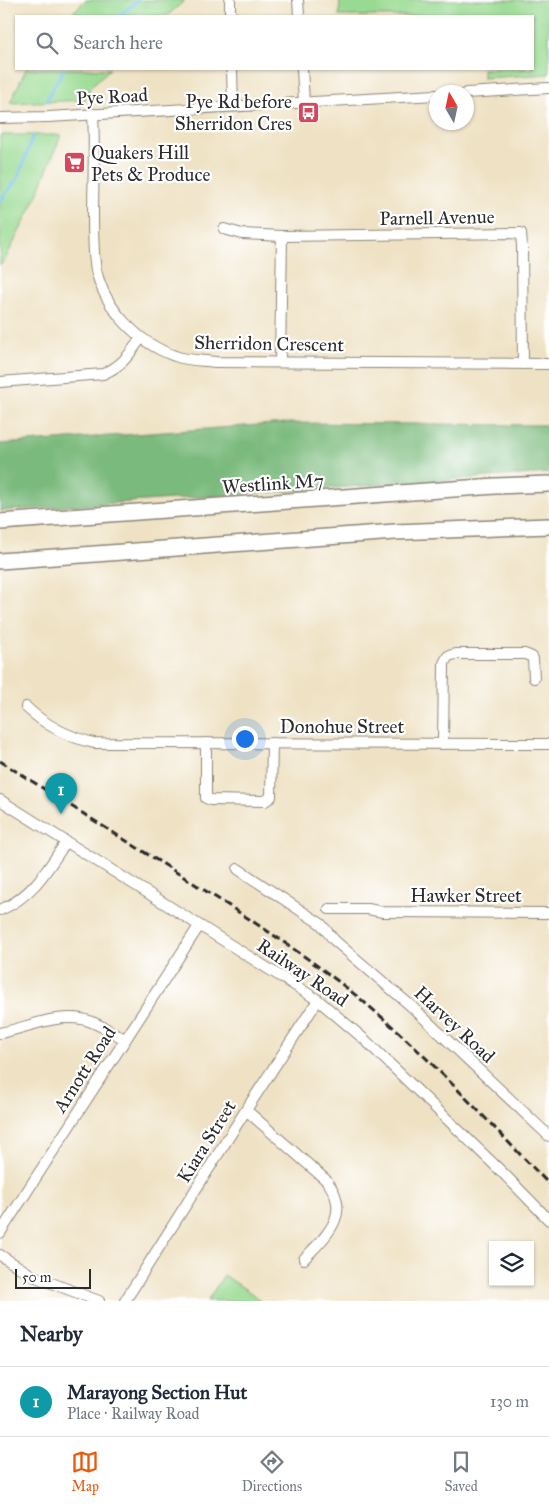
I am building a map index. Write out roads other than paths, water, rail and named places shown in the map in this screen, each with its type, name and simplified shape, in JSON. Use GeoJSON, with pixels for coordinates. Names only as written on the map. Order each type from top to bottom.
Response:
{"type":"FeatureCollection","features":[{"type":"Feature","properties":{"kind":"highway","name":"Westlink M7"},"geometry":{"type":"LineString","coordinates":[[0,522],[495,486],[549,484]]}},
{"type":"Feature","properties":{"kind":"highway"},"geometry":{"type":"LineString","coordinates":[[0,560],[395,532],[549,526]]}},
{"type":"Feature","properties":{"kind":"street"},"geometry":{"type":"LineString","coordinates":[[230,0],[230,15]]}},
{"type":"Feature","properties":{"kind":"street"},"geometry":{"type":"LineString","coordinates":[[298,0],[299,15]]}},
{"type":"Feature","properties":{"kind":"street"},"geometry":{"type":"LineString","coordinates":[[232,70],[233,106]]}},
{"type":"Feature","properties":{"kind":"street"},"geometry":{"type":"LineString","coordinates":[[302,70],[304,102]]}},
{"type":"Feature","properties":{"kind":"street"},"geometry":{"type":"LineString","coordinates":[[474,93],[549,88]]}},
{"type":"Feature","properties":{"kind":"street","name":"Pye Road"},"geometry":{"type":"LineString","coordinates":[[0,118],[429,95]]}},
{"type":"Feature","properties":{"kind":"street","name":"Sherridon Crescent"},"geometry":{"type":"LineString","coordinates":[[93,114],[93,236],[97,271],[109,301],[120,318],[141,338],[176,357],[216,362],[549,364]]}},
{"type":"Feature","properties":{"kind":"street","name":"Parnell Avenue"},"geometry":{"type":"LineString","coordinates":[[224,229],[242,234],[282,236],[521,233],[523,364]]}},
{"type":"Feature","properties":{"kind":"street"},"geometry":{"type":"LineString","coordinates":[[280,362],[282,236]]}},
{"type":"Feature","properties":{"kind":"street"},"geometry":{"type":"LineString","coordinates":[[0,382],[103,374],[117,368],[128,357],[141,338]]}},
{"type":"Feature","properties":{"kind":"street"},"geometry":{"type":"LineString","coordinates":[[443,744],[444,663],[448,656],[456,654],[525,654],[533,659],[534,678]]}},
{"type":"Feature","properties":{"kind":"street","name":"Donohue Street"},"geometry":{"type":"LineString","coordinates":[[26,707],[40,720],[75,739],[94,743],[549,744]]}},
{"type":"Feature","properties":{"kind":"street"},"geometry":{"type":"LineString","coordinates":[[206,743],[206,798],[211,800],[256,801],[265,801],[271,797],[272,743]]}},
{"type":"Feature","properties":{"kind":"street","name":"Railway Road"},"geometry":{"type":"LineString","coordinates":[[0,800],[318,1000],[364,1039],[497,1167],[549,1220]]}},
{"type":"Feature","properties":{"kind":"street"},"geometry":{"type":"LineString","coordinates":[[0,910],[16,902],[38,884],[66,842]]}},
{"type":"Feature","properties":{"kind":"street","name":"Harvey Road"},"geometry":{"type":"LineString","coordinates":[[238,869],[321,924],[334,940],[411,1006],[549,1136]]}},
{"type":"Feature","properties":{"kind":"street","name":"Hawker Street"},"geometry":{"type":"LineString","coordinates":[[328,909],[368,909],[383,912],[549,913]]}},
{"type":"Feature","properties":{"kind":"street","name":"Arnott Road"},"geometry":{"type":"LineString","coordinates":[[0,1233],[199,926]]}},
{"type":"Feature","properties":{"kind":"street","name":"Kiara Street"},"geometry":{"type":"LineString","coordinates":[[125,1301],[318,1000]]}},
{"type":"Feature","properties":{"kind":"street"},"geometry":{"type":"LineString","coordinates":[[0,1033],[46,1021],[81,1019],[96,1024],[125,1039]]}},
{"type":"Feature","properties":{"kind":"street"},"geometry":{"type":"LineString","coordinates":[[246,1110],[326,1180],[335,1193],[338,1211],[333,1227],[304,1259]]}},
{"type":"Feature","properties":{"kind":"street"},"geometry":{"type":"LineString","coordinates":[[0,1255],[33,1276],[99,1301]]}},
{"type":"Feature","properties":{"kind":"waterway"},"geometry":{"type":"LineString","coordinates":[[120,15],[138,0]]}},
{"type":"Feature","properties":{"kind":"waterway"},"geometry":{"type":"LineString","coordinates":[[46,101],[63,70]]}},
{"type":"Feature","properties":{"kind":"waterway"},"geometry":{"type":"LineString","coordinates":[[0,201],[18,178],[33,136]]}},
{"type":"Feature","properties":{"kind":"railway"},"geometry":{"type":"LineString","coordinates":[[0,761],[240,913],[339,982],[395,1029],[421,1054],[549,1184]]}},
{"type":"Feature","properties":{"kind":"place","name":"Pye Rd before Sherridon Cres"},"geometry":{"type":"Point","coordinates":[308,112]}},
{"type":"Feature","properties":{"kind":"place","name":"Quakers Hill Pets & Produce"},"geometry":{"type":"Point","coordinates":[75,163]}},
{"type":"Feature","properties":{"kind":"place","name":"Marayong Section Hut"},"geometry":{"type":"Point","coordinates":[61,814]}}]}
